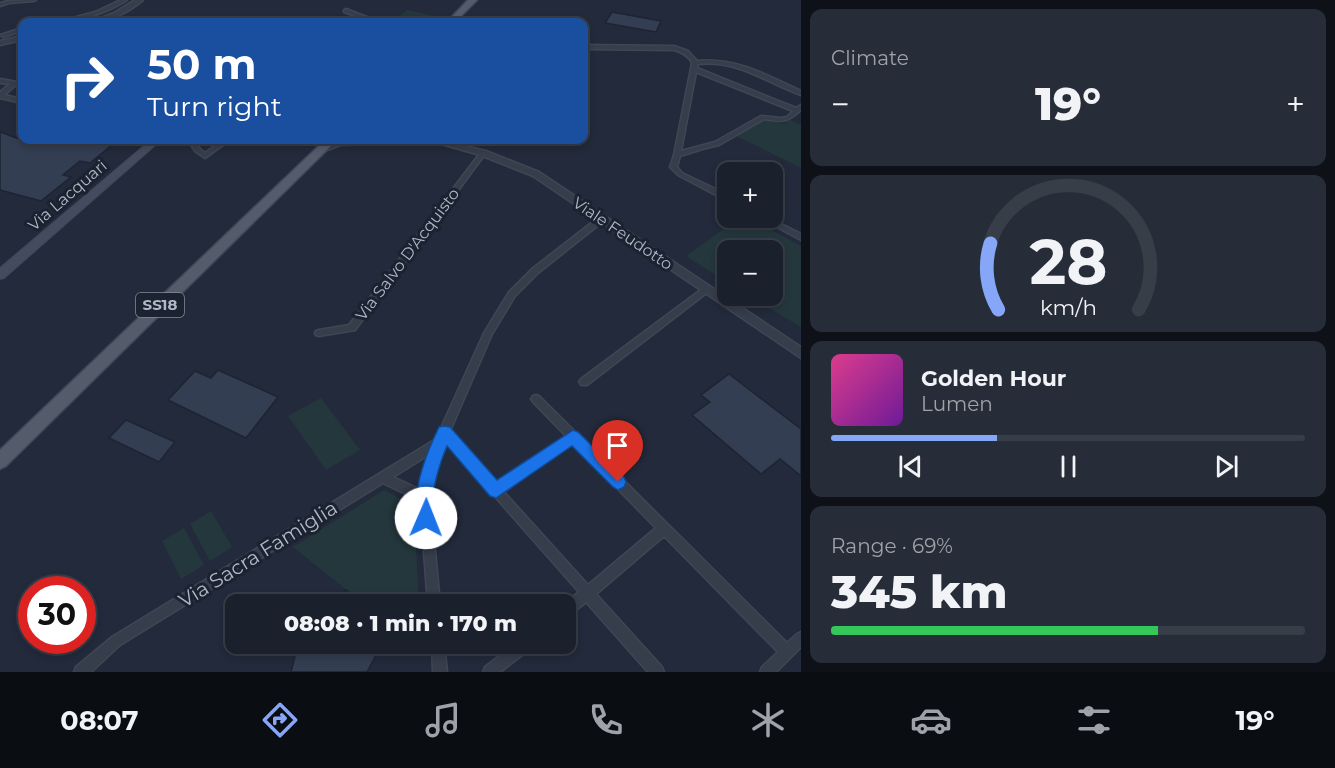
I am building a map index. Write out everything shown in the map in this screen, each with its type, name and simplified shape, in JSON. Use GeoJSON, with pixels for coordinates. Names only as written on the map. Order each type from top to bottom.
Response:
{"type":"FeatureCollection","features":[{"type":"Feature","properties":{"kind":"main road"},"geometry":{"type":"LineString","coordinates":[[455,18],[473,0]]}},
{"type":"Feature","properties":{"kind":"main road","name":"Via Lacquari"},"geometry":{"type":"LineString","coordinates":[[0,275],[151,144]]}},
{"type":"Feature","properties":{"kind":"main road","name":"SS18"},"geometry":{"type":"LineString","coordinates":[[0,461],[320,145]]}},
{"type":"Feature","properties":{"kind":"street"},"geometry":{"type":"LineString","coordinates":[[0,5],[8,1],[34,0]]}},
{"type":"Feature","properties":{"kind":"street"},"geometry":{"type":"LineString","coordinates":[[77,18],[97,13],[125,0]]}},
{"type":"Feature","properties":{"kind":"street"},"geometry":{"type":"LineString","coordinates":[[104,18],[116,14],[138,0]]}},
{"type":"Feature","properties":{"kind":"street"},"geometry":{"type":"LineString","coordinates":[[345,11],[364,18]]}},
{"type":"Feature","properties":{"kind":"street"},"geometry":{"type":"LineString","coordinates":[[1,39],[18,32]]}},
{"type":"Feature","properties":{"kind":"street"},"geometry":{"type":"LineString","coordinates":[[1,39],[18,38]]}},
{"type":"Feature","properties":{"kind":"street"},"geometry":{"type":"LineString","coordinates":[[588,47],[674,48],[684,50],[692,56],[694,66],[673,167],[680,174],[717,192]]}},
{"type":"Feature","properties":{"kind":"street"},"geometry":{"type":"LineString","coordinates":[[694,66],[710,60],[730,63],[801,93]]}},
{"type":"Feature","properties":{"kind":"street"},"geometry":{"type":"LineString","coordinates":[[677,156],[717,144],[763,117],[780,120],[789,118],[798,108],[694,66]]}},
{"type":"Feature","properties":{"kind":"street"},"geometry":{"type":"LineString","coordinates":[[0,81],[15,83],[0,95]]}},
{"type":"Feature","properties":{"kind":"street"},"geometry":{"type":"LineString","coordinates":[[0,95],[18,100]]}},
{"type":"Feature","properties":{"kind":"street"},"geometry":{"type":"LineString","coordinates":[[193,144],[205,156],[222,144]]}},
{"type":"Feature","properties":{"kind":"street","name":"Viale Feudotto"},"geometry":{"type":"LineString","coordinates":[[447,144],[483,153],[536,174],[801,353]]}},
{"type":"Feature","properties":{"kind":"street","name":"Via Salvo D'Acquisto"},"geometry":{"type":"LineString","coordinates":[[319,333],[352,328],[483,153]]}},
{"type":"Feature","properties":{"kind":"street"},"geometry":{"type":"LineString","coordinates":[[433,594],[425,498],[429,469],[488,333],[512,294],[535,271],[602,219]]}},
{"type":"Feature","properties":{"kind":"street"},"geometry":{"type":"LineString","coordinates":[[783,228],[801,237]]}},
{"type":"Feature","properties":{"kind":"street"},"geometry":{"type":"LineString","coordinates":[[584,382],[706,289]]}},
{"type":"Feature","properties":{"kind":"street"},"geometry":{"type":"LineString","coordinates":[[536,399],[787,652]]}},
{"type":"Feature","properties":{"kind":"street"},"geometry":{"type":"LineString","coordinates":[[496,491],[573,436]]}},
{"type":"Feature","properties":{"kind":"street"},"geometry":{"type":"LineString","coordinates":[[442,437],[496,491],[657,672]]}},
{"type":"Feature","properties":{"kind":"street","name":"Via Sacra Famiglia"},"geometry":{"type":"LineString","coordinates":[[81,672],[116,642],[382,477],[442,437]]}},
{"type":"Feature","properties":{"kind":"street"},"geometry":{"type":"LineString","coordinates":[[382,477],[425,498]]}},
{"type":"Feature","properties":{"kind":"street"},"geometry":{"type":"LineString","coordinates":[[576,603],[664,528]]}},
{"type":"Feature","properties":{"kind":"street"},"geometry":{"type":"LineString","coordinates":[[767,672],[801,638]]}},
{"type":"Feature","properties":{"kind":"street"},"geometry":{"type":"LineString","coordinates":[[439,654],[441,672]]}},
{"type":"Feature","properties":{"kind":"street"},"geometry":{"type":"LineString","coordinates":[[490,672],[512,654]]}},
{"type":"Feature","properties":{"kind":"green space"},"geometry":{"type":"Polygon","coordinates":[[[407,10],[443,18],[397,18],[407,10]]]}},
{"type":"Feature","properties":{"kind":"green space"},"geometry":{"type":"Polygon","coordinates":[[[766,119],[784,124],[790,120],[801,125],[801,168],[736,136],[766,119]]]}},
{"type":"Feature","properties":{"kind":"green space"},"geometry":{"type":"Polygon","coordinates":[[[725,228],[768,228],[801,246],[801,327],[766,306],[783,306],[783,240],[717,240],[717,276],[686,256],[725,228]]]}},
{"type":"Feature","properties":{"kind":"green space"},"geometry":{"type":"Polygon","coordinates":[[[321,398],[360,450],[326,470],[288,416],[321,398]]]}},
{"type":"Feature","properties":{"kind":"green space"},"geometry":{"type":"Polygon","coordinates":[[[384,490],[414,506],[418,594],[352,594],[293,547],[384,490]]]}},
{"type":"Feature","properties":{"kind":"green space"},"geometry":{"type":"Polygon","coordinates":[[[211,511],[232,547],[210,561],[190,524],[211,511]]]}},
{"type":"Feature","properties":{"kind":"green space"},"geometry":{"type":"Polygon","coordinates":[[[184,528],[204,565],[181,579],[162,541],[184,528]]]}},
{"type":"Feature","properties":{"kind":"building"},"geometry":{"type":"Polygon","coordinates":[[[612,12],[661,21],[656,32],[605,23],[612,12]]]}},
{"type":"Feature","properties":{"kind":"building"},"geometry":{"type":"Polygon","coordinates":[[[0,132],[18,139],[18,144],[113,144],[90,163],[80,161],[63,175],[71,177],[41,201],[0,190],[0,132]]]}},
{"type":"Feature","properties":{"kind":"building"},"geometry":{"type":"Polygon","coordinates":[[[218,370],[278,397],[246,438],[168,400],[195,371],[211,378],[218,370]]]}},
{"type":"Feature","properties":{"kind":"building"},"geometry":{"type":"Polygon","coordinates":[[[729,374],[801,429],[801,476],[780,459],[761,474],[692,415],[710,402],[701,395],[729,374]]]}},
{"type":"Feature","properties":{"kind":"building"},"geometry":{"type":"Polygon","coordinates":[[[126,420],[175,442],[159,462],[109,438],[126,420]]]}},
{"type":"Feature","properties":{"kind":"building"},"geometry":{"type":"Polygon","coordinates":[[[296,654],[377,654],[367,672],[291,672],[296,654]]]}},
{"type":"Feature","properties":{"kind":"route"},"geometry":{"type":"LineString","coordinates":[[426,518],[425,498],[429,469],[444,432],[496,491],[573,436],[618,482]]}}]}
